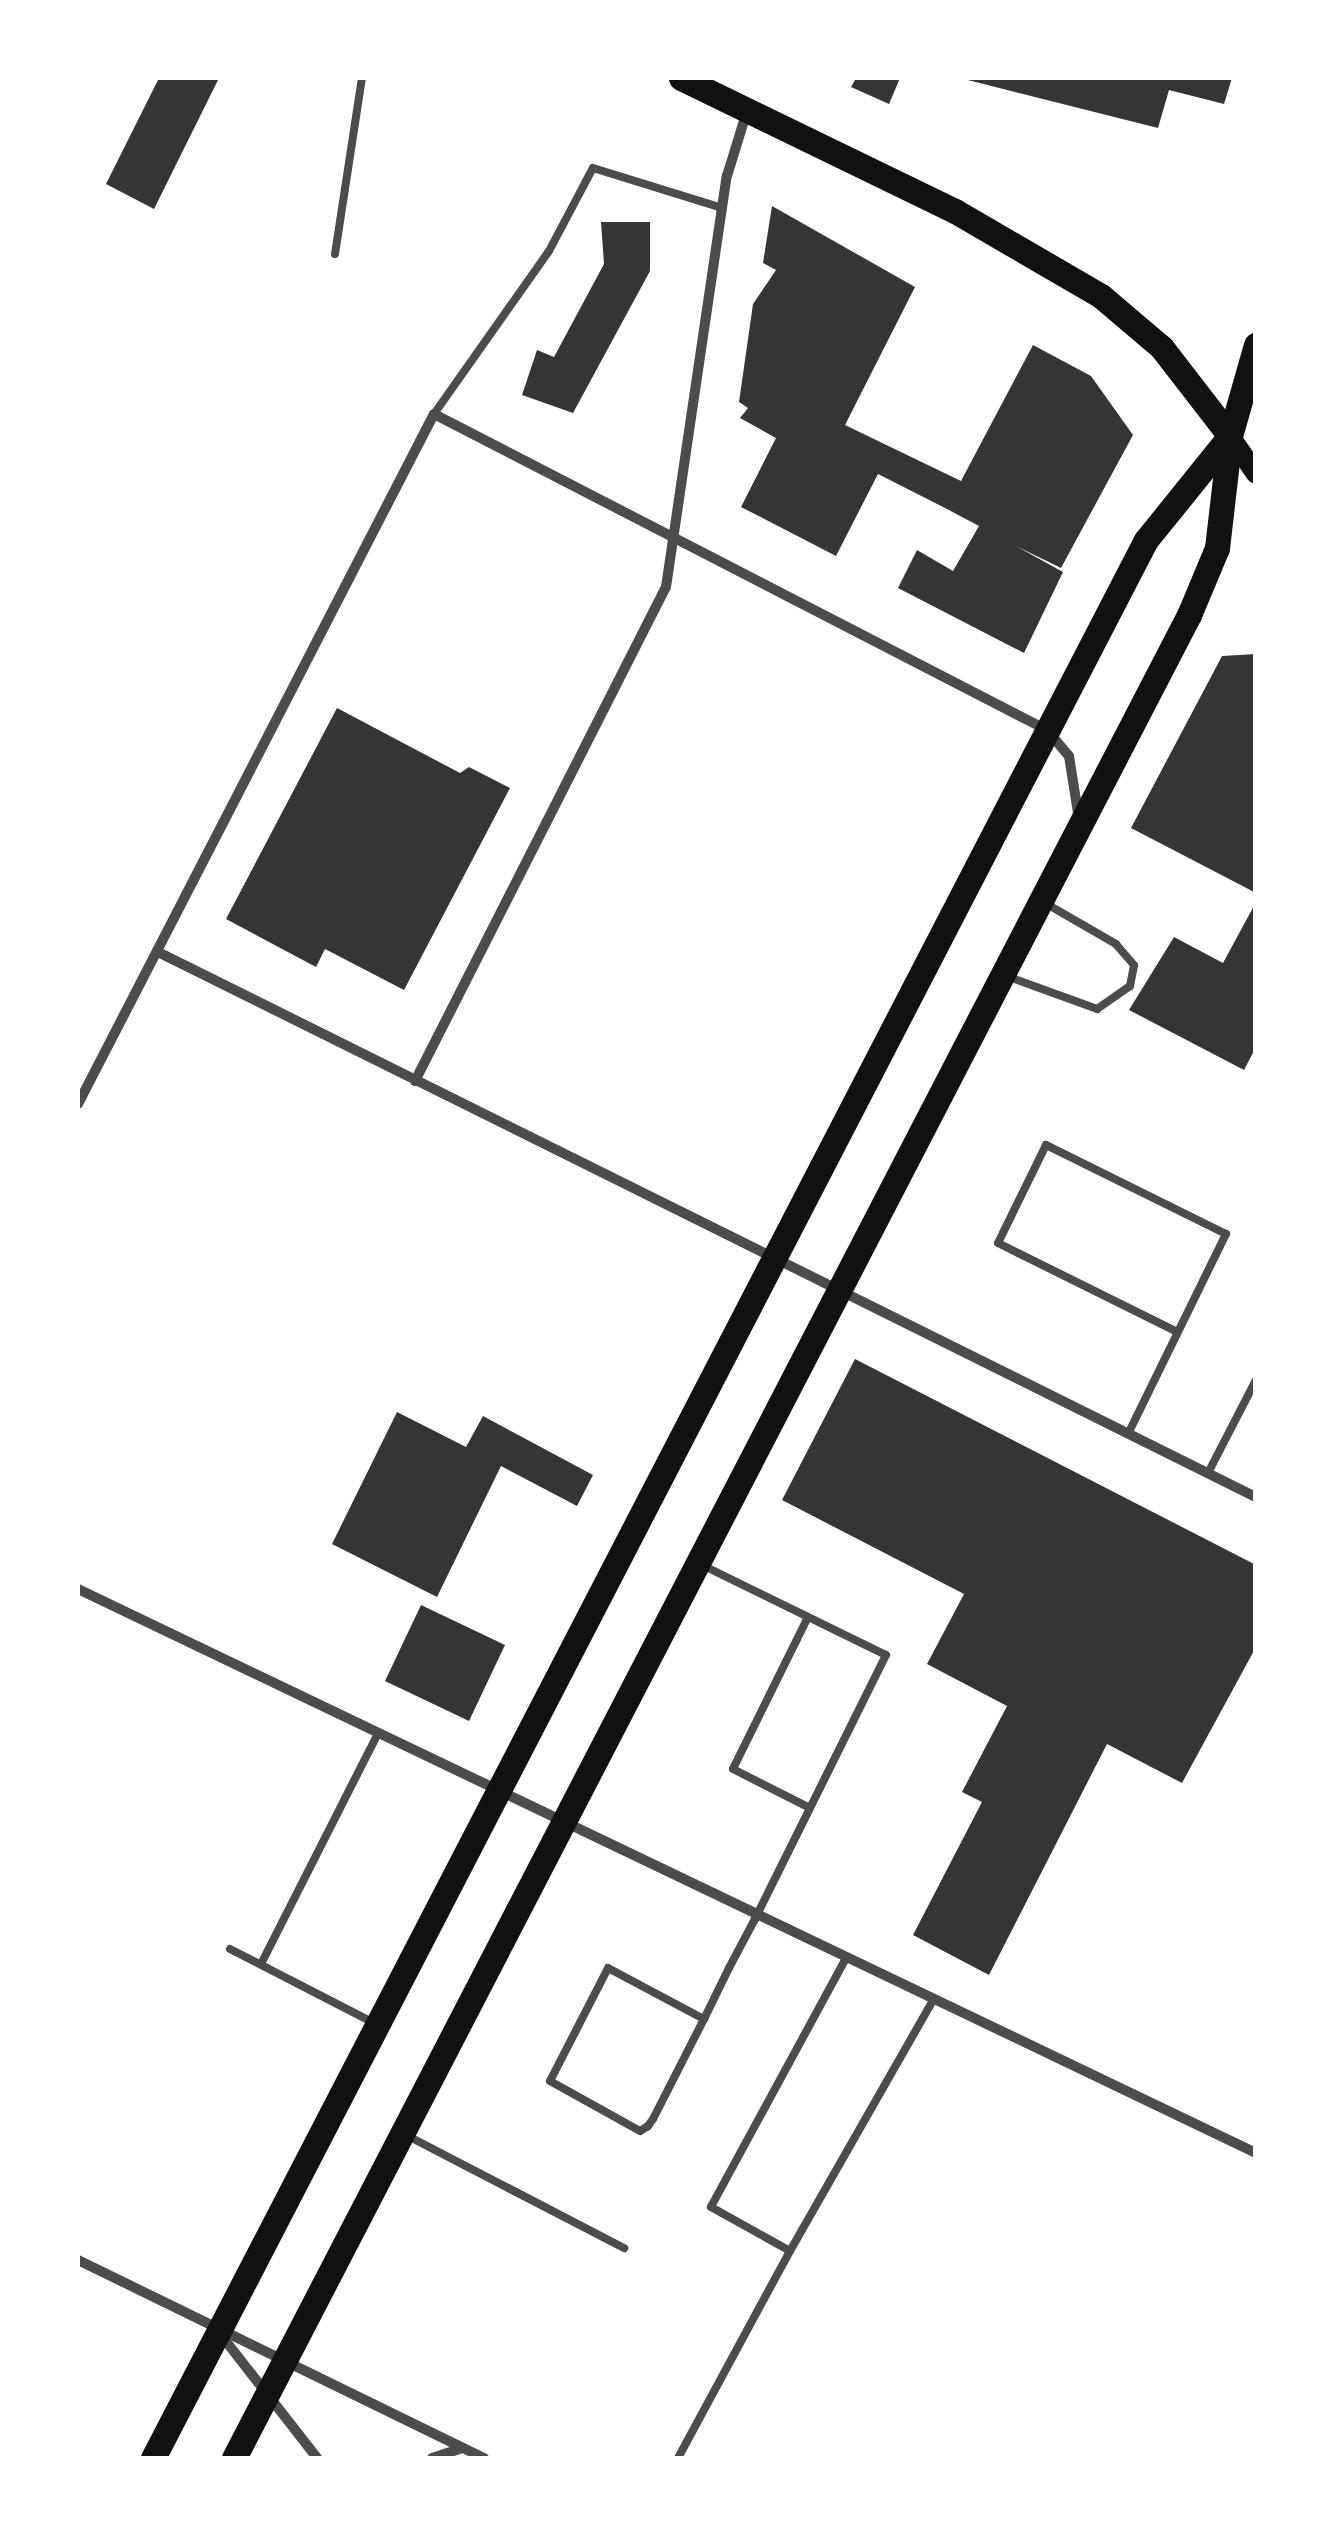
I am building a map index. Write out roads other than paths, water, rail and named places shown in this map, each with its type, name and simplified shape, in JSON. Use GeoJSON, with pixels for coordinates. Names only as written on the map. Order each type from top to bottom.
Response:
{"type":"FeatureCollection","features":[{"type":"Feature","properties":{"kind":"main road"},"geometry":{"type":"LineString","coordinates":[[682,78],[1008,239],[1101,296],[1162,348],[1256,474]]}},
{"type":"Feature","properties":{"kind":"main road"},"geometry":{"type":"LineString","coordinates":[[234,2458],[1209,570],[1230,436],[1256,344]]}},
{"type":"Feature","properties":{"kind":"main road"},"geometry":{"type":"LineString","coordinates":[[153,2458],[770,1261],[1162,513],[1230,436]]}},
{"type":"Feature","properties":{"kind":"street"},"geometry":{"type":"LineString","coordinates":[[414,1082],[647,636],[678,538],[722,208],[748,110]]}},
{"type":"Feature","properties":{"kind":"street"},"geometry":{"type":"LineString","coordinates":[[78,1104],[162,954],[434,414],[1047,730],[1073,769],[1073,839]]}},
{"type":"Feature","properties":{"kind":"street"},"geometry":{"type":"LineString","coordinates":[[162,954],[770,1261],[1256,1497]]}},
{"type":"Feature","properties":{"kind":"street"},"geometry":{"type":"LineString","coordinates":[[78,1589],[560,1828],[1256,2153]]}},
{"type":"Feature","properties":{"kind":"street"},"geometry":{"type":"LineString","coordinates":[[78,2260],[484,2458]]}},
{"type":"Feature","properties":{"kind":"street"},"geometry":{"type":"LineString","coordinates":[[217,2330],[318,2458]]}},
{"type":"Feature","properties":{"kind":"street"},"geometry":{"type":"LineString","coordinates":[[432,2458],[463,2448]]}},
{"type":"Feature","properties":{"kind":"lane"},"geometry":{"type":"LineString","coordinates":[[335,254],[362,78]]}},
{"type":"Feature","properties":{"kind":"lane"},"geometry":{"type":"LineString","coordinates":[[434,414],[550,251],[593,168],[722,208]]}},
{"type":"Feature","properties":{"kind":"lane"},"geometry":{"type":"LineString","coordinates":[[1002,974],[1096,1010],[1130,986],[1134,966],[1116,944],[1041,900]]}},
{"type":"Feature","properties":{"kind":"lane"},"geometry":{"type":"LineString","coordinates":[[1128,1434],[1178,1332],[1226,1234],[1046,1145],[998,1243],[1178,1332]]}},
{"type":"Feature","properties":{"kind":"lane"},"geometry":{"type":"LineString","coordinates":[[1208,1474],[1256,1380]]}},
{"type":"Feature","properties":{"kind":"lane"},"geometry":{"type":"LineString","coordinates":[[697,1563],[886,1655],[704,2019],[640,2131],[550,2081],[599,1972],[704,2019]]}},
{"type":"Feature","properties":{"kind":"lane"},"geometry":{"type":"LineString","coordinates":[[808,1616],[733,1769],[810,1808]]}},
{"type":"Feature","properties":{"kind":"lane"},"geometry":{"type":"LineString","coordinates":[[260,1964],[376,1737]]}},
{"type":"Feature","properties":{"kind":"lane"},"geometry":{"type":"LineString","coordinates":[[230,1949],[376,2024]]}},
{"type":"Feature","properties":{"kind":"lane"},"geometry":{"type":"LineString","coordinates":[[790,2251],[711,2207],[844,1960]]}},
{"type":"Feature","properties":{"kind":"lane"},"geometry":{"type":"LineString","coordinates":[[678,2458],[932,2002]]}},
{"type":"Feature","properties":{"kind":"lane"},"geometry":{"type":"LineString","coordinates":[[402,2133],[624,2248]]}}]}
